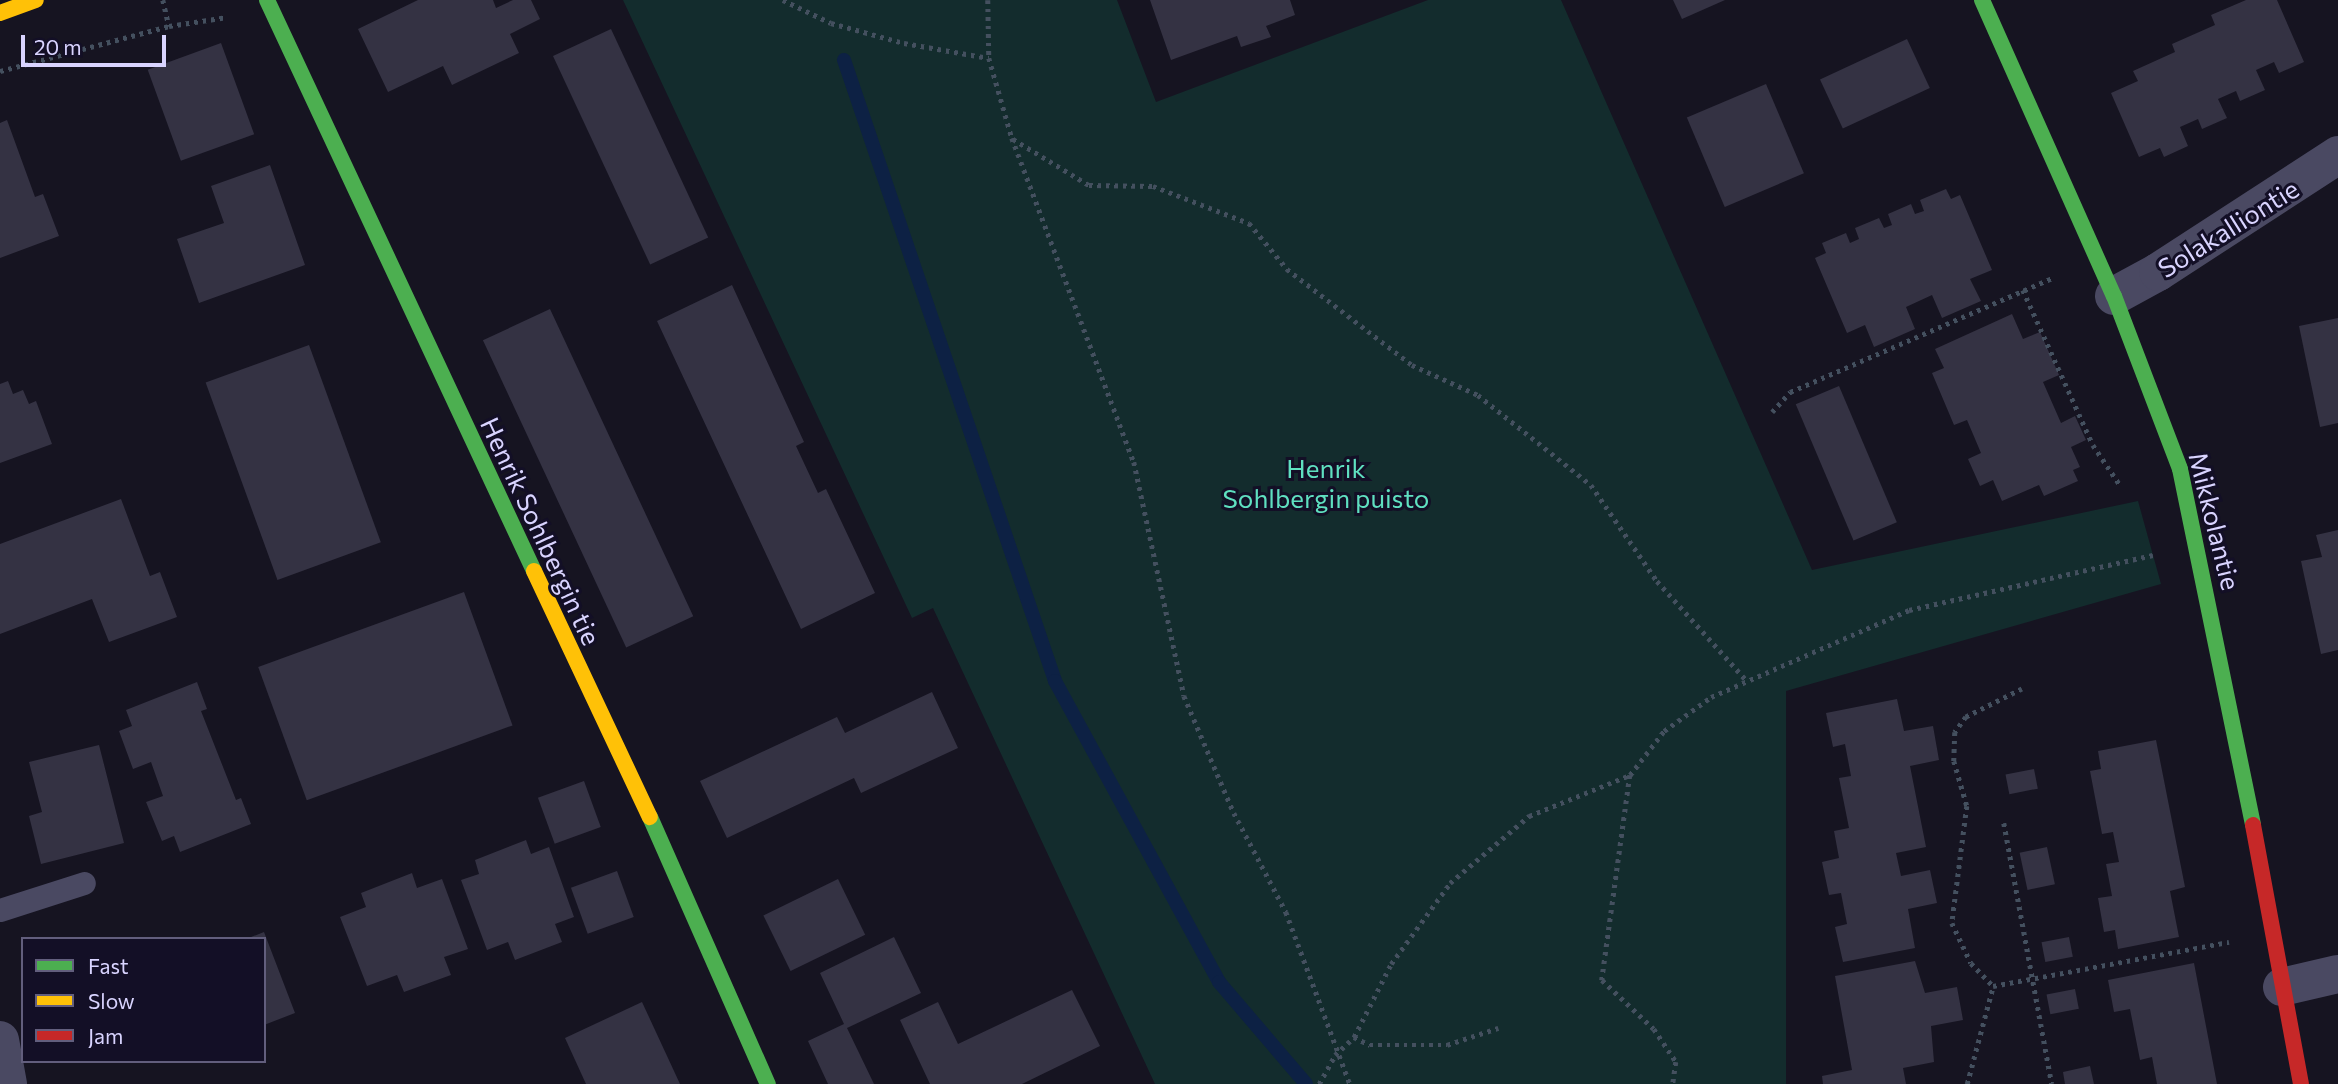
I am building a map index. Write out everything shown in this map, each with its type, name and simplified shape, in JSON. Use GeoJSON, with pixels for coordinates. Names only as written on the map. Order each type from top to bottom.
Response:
{"type":"FeatureCollection","features":[{"type":"Feature","properties":{"kind":"street"},"geometry":{"type":"LineString","coordinates":[[0,13],[36,0]]}},
{"type":"Feature","properties":{"kind":"street","name":"Mikkolantie"},"geometry":{"type":"LineString","coordinates":[[1982,0],[2114,296],[2180,469],[2234,718],[2301,1084]]}},
{"type":"Feature","properties":{"kind":"street","name":"Henrik Sohlbergin tie"},"geometry":{"type":"LineString","coordinates":[[268,2],[694,911],[768,1084]]}},
{"type":"Feature","properties":{"kind":"street","name":"Solakalliontie"},"geometry":{"type":"LineString","coordinates":[[2114,296],[2158,272],[2338,155]]}},
{"type":"Feature","properties":{"kind":"street"},"geometry":{"type":"LineString","coordinates":[[2282,987],[2338,974]]}},
{"type":"Feature","properties":{"kind":"street"},"geometry":{"type":"LineString","coordinates":[[0,1040],[8,1084]]}},
{"type":"Feature","properties":{"kind":"lane"},"geometry":{"type":"LineString","coordinates":[[0,910],[84,883]]}},
{"type":"Feature","properties":{"kind":"path"},"geometry":{"type":"LineString","coordinates":[[163,0],[170,26]]}},
{"type":"Feature","properties":{"kind":"path"},"geometry":{"type":"LineString","coordinates":[[783,0],[831,23],[904,43],[989,58]]}},
{"type":"Feature","properties":{"kind":"path"},"geometry":{"type":"LineString","coordinates":[[988,0],[989,58],[1012,138],[1134,462],[1184,696],[1234,813],[1286,912],[1314,979],[1335,1055],[1350,1084]]}},
{"type":"Feature","properties":{"kind":"path"},"geometry":{"type":"LineString","coordinates":[[0,71],[170,26],[235,16],[268,2]]}},
{"type":"Feature","properties":{"kind":"path"},"geometry":{"type":"LineString","coordinates":[[1012,138],[1089,185],[1153,186],[1249,223],[1287,269],[1401,357],[1478,395],[1591,485],[1657,581],[1747,681]]}},
{"type":"Feature","properties":{"kind":"path"},"geometry":{"type":"LineString","coordinates":[[1772,412],[1790,392],[2052,278]]}},
{"type":"Feature","properties":{"kind":"path"},"geometry":{"type":"LineString","coordinates":[[2023,290],[2093,445],[2120,485]]}},
{"type":"Feature","properties":{"kind":"path"},"geometry":{"type":"LineString","coordinates":[[1673,1084],[1676,1062],[1654,1029],[1602,980],[1630,775],[1664,731],[1711,697],[1909,610],[2157,554]]}},
{"type":"Feature","properties":{"kind":"path"},"geometry":{"type":"LineString","coordinates":[[1993,986],[1970,963],[1952,923],[1967,806],[1954,761],[1955,732],[1966,717],[2022,690]]}},
{"type":"Feature","properties":{"kind":"path"},"geometry":{"type":"LineString","coordinates":[[1319,1084],[1335,1055],[1354,1037],[1391,964],[1450,883],[1529,816],[1630,775]]}},
{"type":"Feature","properties":{"kind":"path"},"geometry":{"type":"LineString","coordinates":[[2004,822],[2036,978],[2052,1084]]}},
{"type":"Feature","properties":{"kind":"path"},"geometry":{"type":"LineString","coordinates":[[1993,986],[2231,941]]}},
{"type":"Feature","properties":{"kind":"path"},"geometry":{"type":"LineString","coordinates":[[1967,1084],[1993,986]]}},
{"type":"Feature","properties":{"kind":"path"},"geometry":{"type":"LineString","coordinates":[[1354,1037],[1370,1045],[1447,1045],[1498,1028]]}},
{"type":"Feature","properties":{"kind":"green space","name":"Henrik Sohlbergin puisto"},"geometry":{"type":"Polygon","coordinates":[[[623,0],[1117,0],[1156,102],[1428,0],[1561,0],[1812,570],[2138,501],[2161,584],[1786,691],[1786,1084],[1155,1084],[933,608],[912,618],[623,0]]]}},
{"type":"Feature","properties":{"kind":"building"},"geometry":{"type":"Polygon","coordinates":[[[418,0],[493,0],[496,8],[513,0],[531,0],[540,19],[510,34],[519,53],[452,85],[443,66],[388,92],[358,29],[418,0]]]}},
{"type":"Feature","properties":{"kind":"building"},"geometry":{"type":"Polygon","coordinates":[[[1150,0],[1290,0],[1295,15],[1266,26],[1271,37],[1241,47],[1237,36],[1171,60],[1150,0]]]}},
{"type":"Feature","properties":{"kind":"building"},"geometry":{"type":"Polygon","coordinates":[[[1673,0],[1725,0],[1682,19],[1673,0]]]}},
{"type":"Feature","properties":{"kind":"building"},"geometry":{"type":"Polygon","coordinates":[[[2246,0],[2277,0],[2304,62],[2279,73],[2274,62],[2256,70],[2265,90],[2240,101],[2236,91],[2218,99],[2227,118],[2202,129],[2198,119],[2180,127],[2188,146],[2164,157],[2160,148],[2139,157],[2111,93],[2138,81],[2133,71],[2175,52],[2172,44],[2215,25],[2211,15],[2246,0]]]}},
{"type":"Feature","properties":{"kind":"building"},"geometry":{"type":"Polygon","coordinates":[[[611,29],[708,237],[650,264],[553,56],[611,29]]]}},
{"type":"Feature","properties":{"kind":"building"},"geometry":{"type":"Polygon","coordinates":[[[1907,39],[1930,88],[1843,129],[1820,80],[1907,39]]]}},
{"type":"Feature","properties":{"kind":"building"},"geometry":{"type":"Polygon","coordinates":[[[221,43],[254,134],[181,161],[148,70],[221,43]]]}},
{"type":"Feature","properties":{"kind":"building"},"geometry":{"type":"Polygon","coordinates":[[[1766,84],[1804,173],[1725,207],[1687,118],[1766,84]]]}},
{"type":"Feature","properties":{"kind":"building"},"geometry":{"type":"Polygon","coordinates":[[[7,120],[35,197],[43,194],[59,236],[0,258],[0,123],[7,120]]]}},
{"type":"Feature","properties":{"kind":"building"},"geometry":{"type":"Polygon","coordinates":[[[270,165],[305,265],[199,303],[177,239],[224,223],[211,186],[270,165]]]}},
{"type":"Feature","properties":{"kind":"building"},"geometry":{"type":"Polygon","coordinates":[[[1946,189],[1951,199],[1960,195],[1992,270],[1970,279],[1981,301],[1942,318],[1932,295],[1906,307],[1915,329],[1874,347],[1865,325],[1847,333],[1815,258],[1826,253],[1822,243],[1846,233],[1850,243],[1859,239],[1855,228],[1879,218],[1884,228],[1892,225],[1888,214],[1911,204],[1915,214],[1924,211],[1920,200],[1946,189]]]}},
{"type":"Feature","properties":{"kind":"building"},"geometry":{"type":"Polygon","coordinates":[[[732,285],[804,442],[796,446],[818,493],[826,489],[875,593],[801,629],[657,321],[732,285]]]}},
{"type":"Feature","properties":{"kind":"building"},"geometry":{"type":"Polygon","coordinates":[[[550,309],[693,616],[626,648],[483,340],[550,309]]]}},
{"type":"Feature","properties":{"kind":"building"},"geometry":{"type":"Polygon","coordinates":[[[2012,314],[2023,339],[2040,332],[2059,375],[2043,382],[2061,423],[2075,416],[2086,440],[2071,447],[2080,467],[2073,470],[2078,481],[2044,496],[2039,485],[2002,501],[1993,480],[1980,486],[1968,459],[1981,453],[1967,420],[1954,425],[1932,373],[1944,368],[1935,349],[2012,314]]]}},
{"type":"Feature","properties":{"kind":"building"},"geometry":{"type":"Polygon","coordinates":[[[2338,318],[2338,423],[2320,427],[2299,326],[2338,318]]]}},
{"type":"Feature","properties":{"kind":"building"},"geometry":{"type":"Polygon","coordinates":[[[309,345],[381,542],[277,580],[206,383],[309,345]]]}},
{"type":"Feature","properties":{"kind":"building"},"geometry":{"type":"Polygon","coordinates":[[[8,381],[13,394],[23,390],[29,404],[36,401],[52,444],[0,463],[0,384],[8,381]]]}},
{"type":"Feature","properties":{"kind":"building"},"geometry":{"type":"Polygon","coordinates":[[[1839,386],[1897,522],[1854,541],[1796,404],[1839,386]]]}},
{"type":"Feature","properties":{"kind":"building"},"geometry":{"type":"Polygon","coordinates":[[[121,499],[150,576],[160,572],[177,617],[109,642],[92,599],[0,634],[0,544],[121,499]]]}},
{"type":"Feature","properties":{"kind":"building"},"geometry":{"type":"Polygon","coordinates":[[[2338,530],[2338,650],[2321,654],[2301,561],[2322,557],[2316,535],[2338,530]]]}},
{"type":"Feature","properties":{"kind":"building"},"geometry":{"type":"Polygon","coordinates":[[[464,592],[513,725],[307,800],[258,667],[464,592]]]}},
{"type":"Feature","properties":{"kind":"building"},"geometry":{"type":"Polygon","coordinates":[[[197,682],[207,709],[201,711],[236,800],[241,798],[251,824],[180,852],[174,836],[162,841],[146,802],[163,796],[151,762],[133,769],[119,731],[132,726],[126,710],[197,682]]]}},
{"type":"Feature","properties":{"kind":"building"},"geometry":{"type":"Polygon","coordinates":[[[932,692],[958,748],[861,793],[854,778],[727,838],[700,781],[837,717],[845,733],[932,692]]]}},
{"type":"Feature","properties":{"kind":"building"},"geometry":{"type":"Polygon","coordinates":[[[1897,699],[1904,731],[1933,726],[1939,760],[1910,766],[1926,847],[1896,853],[1901,876],[1930,870],[1937,903],[1908,909],[1915,948],[1843,962],[1835,927],[1847,924],[1841,893],[1829,895],[1822,862],[1839,858],[1834,831],[1849,828],[1839,778],[1851,776],[1845,744],[1833,747],[1826,713],[1897,699]]]}},
{"type":"Feature","properties":{"kind":"building"},"geometry":{"type":"Polygon","coordinates":[[[2156,740],[2185,887],[2170,891],[2179,937],[2118,949],[2115,930],[2104,932],[2098,898],[2112,896],[2106,864],[2119,862],[2113,832],[2102,834],[2090,771],[2101,769],[2098,751],[2156,740]]]}},
{"type":"Feature","properties":{"kind":"building"},"geometry":{"type":"Polygon","coordinates":[[[99,745],[124,843],[41,864],[29,816],[42,812],[29,762],[99,745]]]}},
{"type":"Feature","properties":{"kind":"building"},"geometry":{"type":"Polygon","coordinates":[[[2034,769],[2038,789],[2009,794],[2006,775],[2034,769]]]}},
{"type":"Feature","properties":{"kind":"building"},"geometry":{"type":"Polygon","coordinates":[[[584,781],[601,827],[555,844],[538,798],[584,781]]]}},
{"type":"Feature","properties":{"kind":"building"},"geometry":{"type":"Polygon","coordinates":[[[526,840],[531,854],[549,847],[574,917],[555,924],[562,942],[515,960],[508,942],[487,950],[461,880],[479,874],[475,860],[526,840]]]}},
{"type":"Feature","properties":{"kind":"building"},"geometry":{"type":"Polygon","coordinates":[[[2047,847],[2055,884],[2028,890],[2020,853],[2047,847]]]}},
{"type":"Feature","properties":{"kind":"building"},"geometry":{"type":"Polygon","coordinates":[[[617,871],[634,917],[588,934],[571,888],[617,871]]]}},
{"type":"Feature","properties":{"kind":"building"},"geometry":{"type":"Polygon","coordinates":[[[412,873],[417,888],[442,879],[468,949],[444,957],[451,975],[404,992],[397,975],[367,986],[340,917],[366,907],[361,893],[412,873]]]}},
{"type":"Feature","properties":{"kind":"building"},"geometry":{"type":"Polygon","coordinates":[[[838,879],[865,935],[791,971],[763,915],[838,879]]]}},
{"type":"Feature","properties":{"kind":"building"},"geometry":{"type":"Polygon","coordinates":[[[264,932],[266,937],[251,937],[264,932]]]}},
{"type":"Feature","properties":{"kind":"building"},"geometry":{"type":"Polygon","coordinates":[[[266,937],[295,1013],[266,1024],[266,937]]]}},
{"type":"Feature","properties":{"kind":"building"},"geometry":{"type":"Polygon","coordinates":[[[894,937],[921,993],[847,1028],[874,1084],[828,1084],[808,1041],[844,1024],[820,973],[894,937]]]}},
{"type":"Feature","properties":{"kind":"building"},"geometry":{"type":"Polygon","coordinates":[[[2069,937],[2073,957],[2045,962],[2042,942],[2069,937]]]}},
{"type":"Feature","properties":{"kind":"building"},"geometry":{"type":"Polygon","coordinates":[[[1915,961],[1925,993],[1957,987],[1963,1020],[1931,1026],[1934,1062],[1903,1068],[1906,1084],[1823,1084],[1822,1076],[1852,1070],[1835,976],[1915,961]]]}},
{"type":"Feature","properties":{"kind":"building"},"geometry":{"type":"Polygon","coordinates":[[[2194,963],[2217,1084],[2157,1084],[2152,1057],[2140,1060],[2130,1009],[2114,1012],[2108,980],[2194,963]]]}},
{"type":"Feature","properties":{"kind":"building"},"geometry":{"type":"Polygon","coordinates":[[[2075,989],[2079,1009],[2050,1014],[2047,995],[2075,989]]]}},
{"type":"Feature","properties":{"kind":"building"},"geometry":{"type":"Polygon","coordinates":[[[1072,990],[1100,1046],[1022,1084],[930,1084],[900,1020],[938,1002],[958,1044],[1072,990]]]}},
{"type":"Feature","properties":{"kind":"building"},"geometry":{"type":"Polygon","coordinates":[[[642,1002],[680,1084],[586,1084],[565,1038],[642,1002]]]}},
{"type":"Feature","properties":{"kind":"building"},"geometry":{"type":"Polygon","coordinates":[[[2090,1066],[2094,1084],[2065,1084],[2063,1072],[2090,1066]]]}},
{"type":"Feature","properties":{"kind":"waterway"},"geometry":{"type":"LineString","coordinates":[[844,60],[1055,681],[1219,982],[1306,1084]]}},
{"type":"Feature","properties":{"kind":"traffic: fast"},"geometry":{"type":"LineString","coordinates":[[267,0],[534,571]]}},
{"type":"Feature","properties":{"kind":"traffic: fast"},"geometry":{"type":"LineString","coordinates":[[1982,0],[2114,296],[2180,469],[2253,825]]}},
{"type":"Feature","properties":{"kind":"traffic: fast"},"geometry":{"type":"LineString","coordinates":[[650,817],[768,1084]]}},
{"type":"Feature","properties":{"kind":"traffic: slow"},"geometry":{"type":"LineString","coordinates":[[0,13],[36,0]]}},
{"type":"Feature","properties":{"kind":"traffic: slow"},"geometry":{"type":"LineString","coordinates":[[534,571],[650,817]]}},
{"type":"Feature","properties":{"kind":"traffic: jam"},"geometry":{"type":"LineString","coordinates":[[2253,825],[2301,1084]]}}]}
